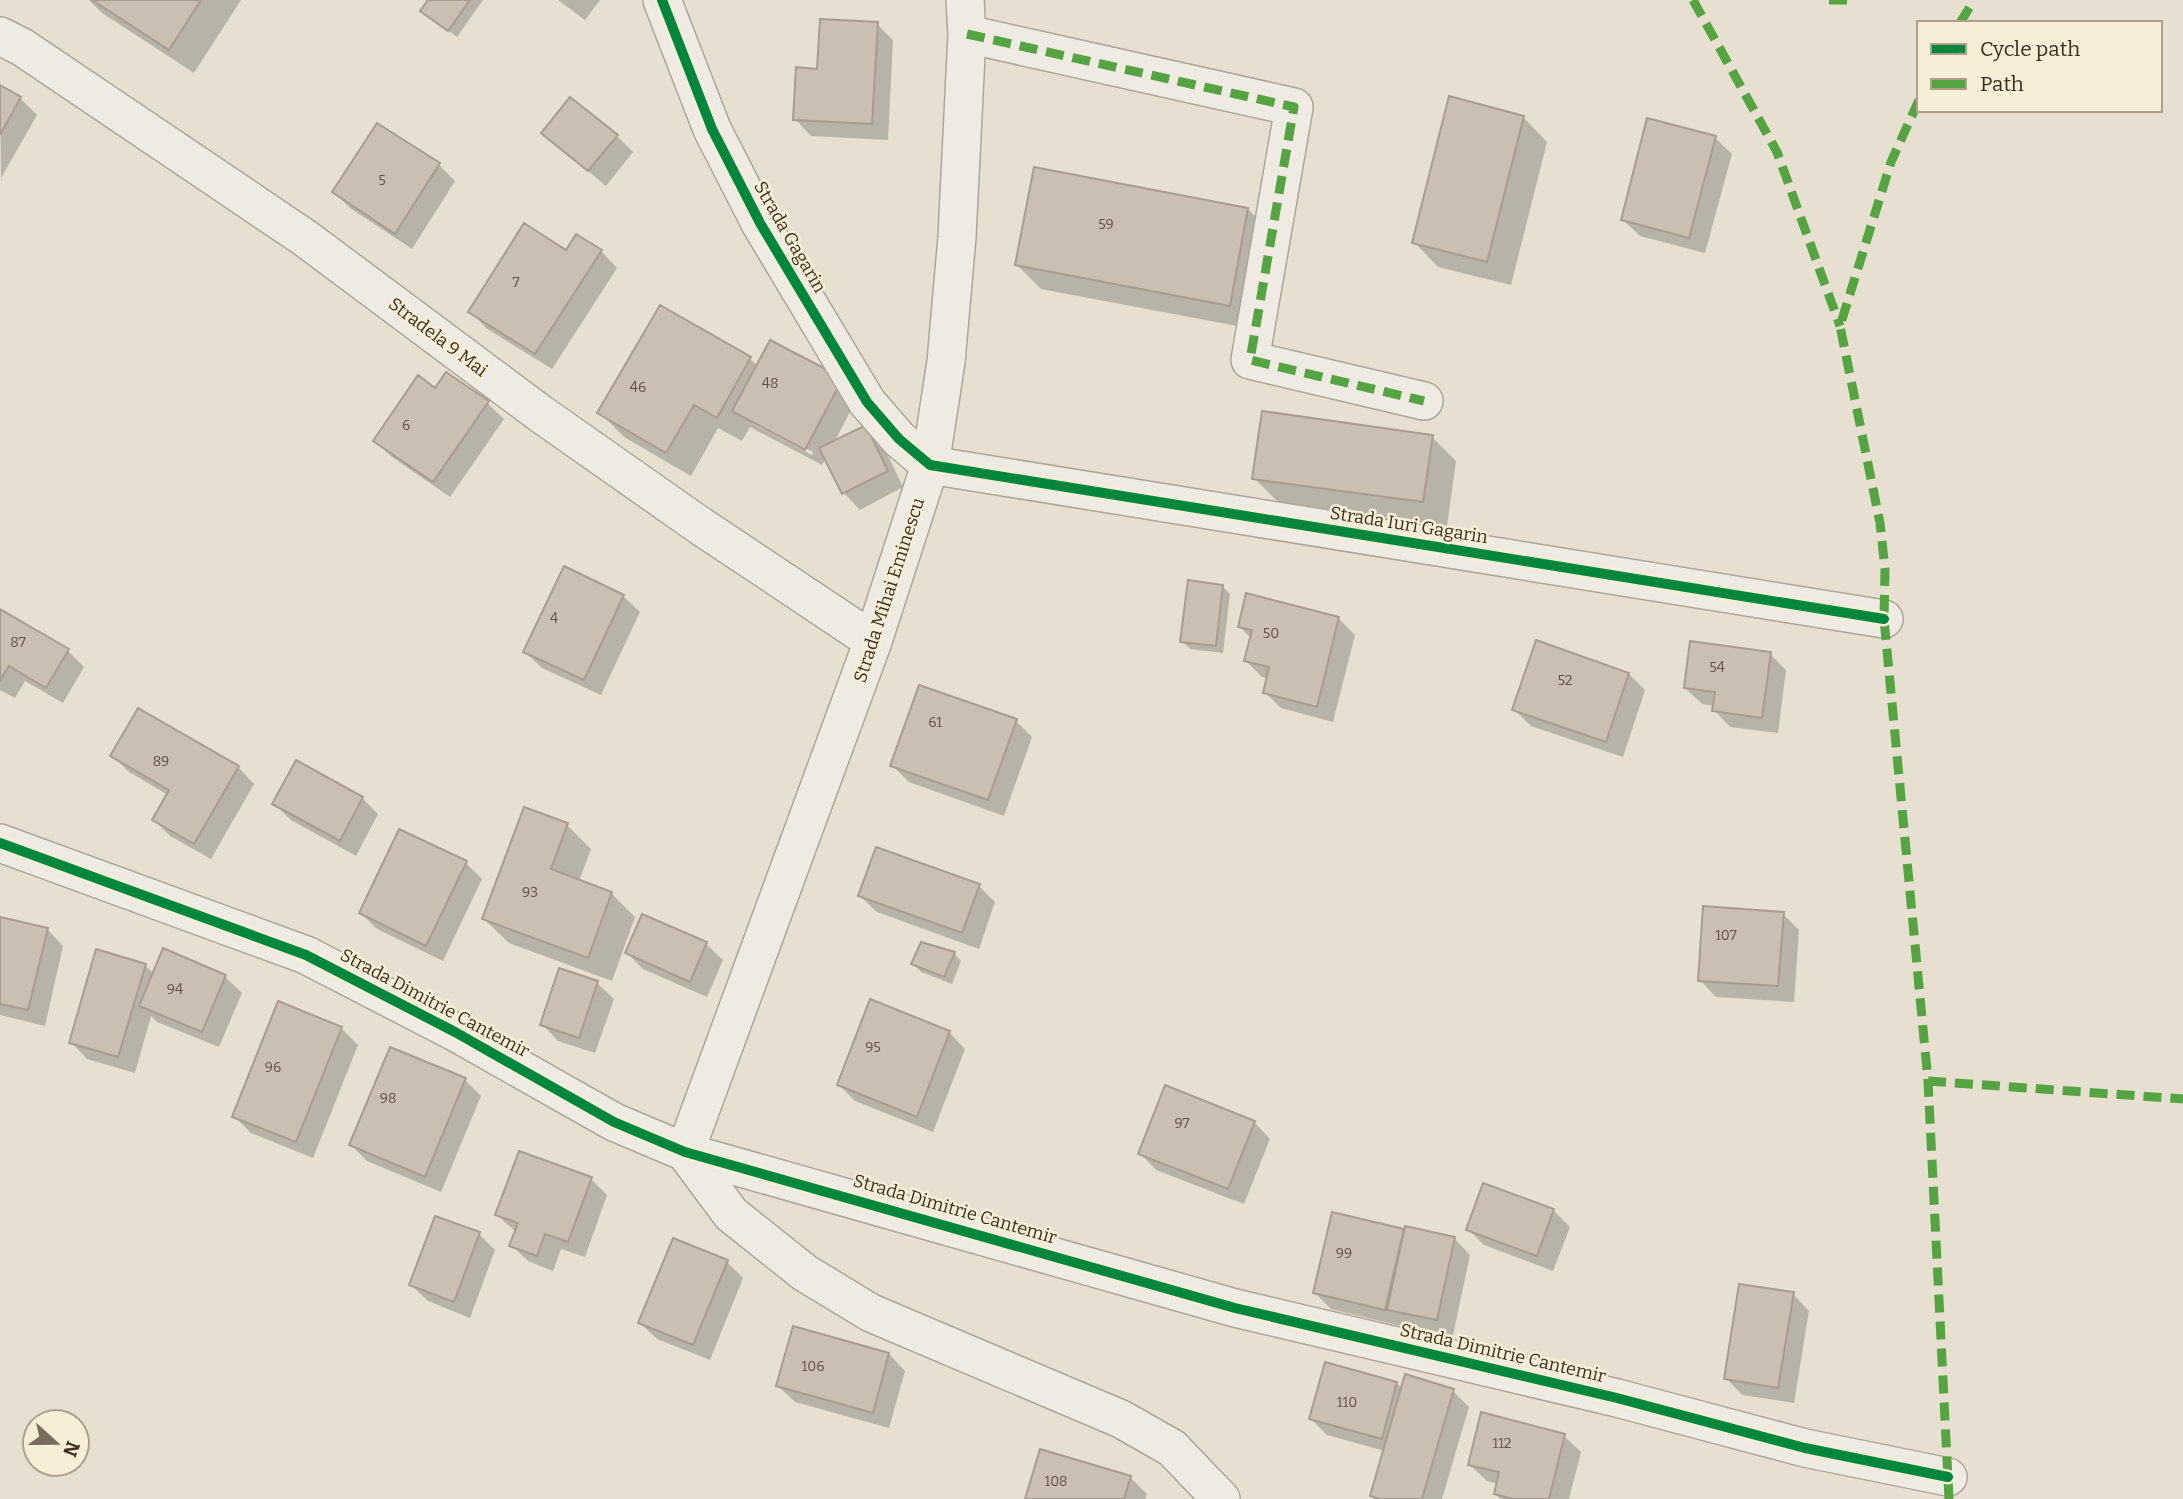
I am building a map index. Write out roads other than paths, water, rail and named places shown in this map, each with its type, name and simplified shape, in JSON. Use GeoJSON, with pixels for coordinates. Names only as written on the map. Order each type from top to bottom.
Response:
{"type":"FeatureCollection","features":[{"type":"Feature","properties":{"kind":"street","name":"Strada Gagarin"},"geometry":{"type":"LineString","coordinates":[[662,0],[712,129],[760,223],[867,402],[899,439],[930,465]]}},
{"type":"Feature","properties":{"kind":"street","name":"Strada Mihai Eminescu"},"geometry":{"type":"LineString","coordinates":[[685,1152],[873,641],[930,465],[946,362],[956,251],[966,17]]}},
{"type":"Feature","properties":{"kind":"street"},"geometry":{"type":"LineString","coordinates":[[966,17],[1294,107],[1250,360],[1424,401]]}},
{"type":"Feature","properties":{"kind":"street","name":"Stradela 9 Mai"},"geometry":{"type":"LineString","coordinates":[[0,36],[22,47],[304,238],[564,430],[699,525],[873,641]]}},
{"type":"Feature","properties":{"kind":"street","name":"Strada Iuri Gagarin"},"geometry":{"type":"LineString","coordinates":[[930,465],[1884,619]]}},
{"type":"Feature","properties":{"kind":"street","name":"Strada Dimitrie Cantemir"},"geometry":{"type":"LineString","coordinates":[[0,843],[306,955],[455,1032],[614,1122],[685,1152],[1235,1308],[1617,1398],[1805,1448],[1948,1477]]}},
{"type":"Feature","properties":{"kind":"street"},"geometry":{"type":"LineString","coordinates":[[685,1152],[731,1214],[805,1273],[871,1314],[1131,1425],[1172,1448],[1221,1499]]}}]}
